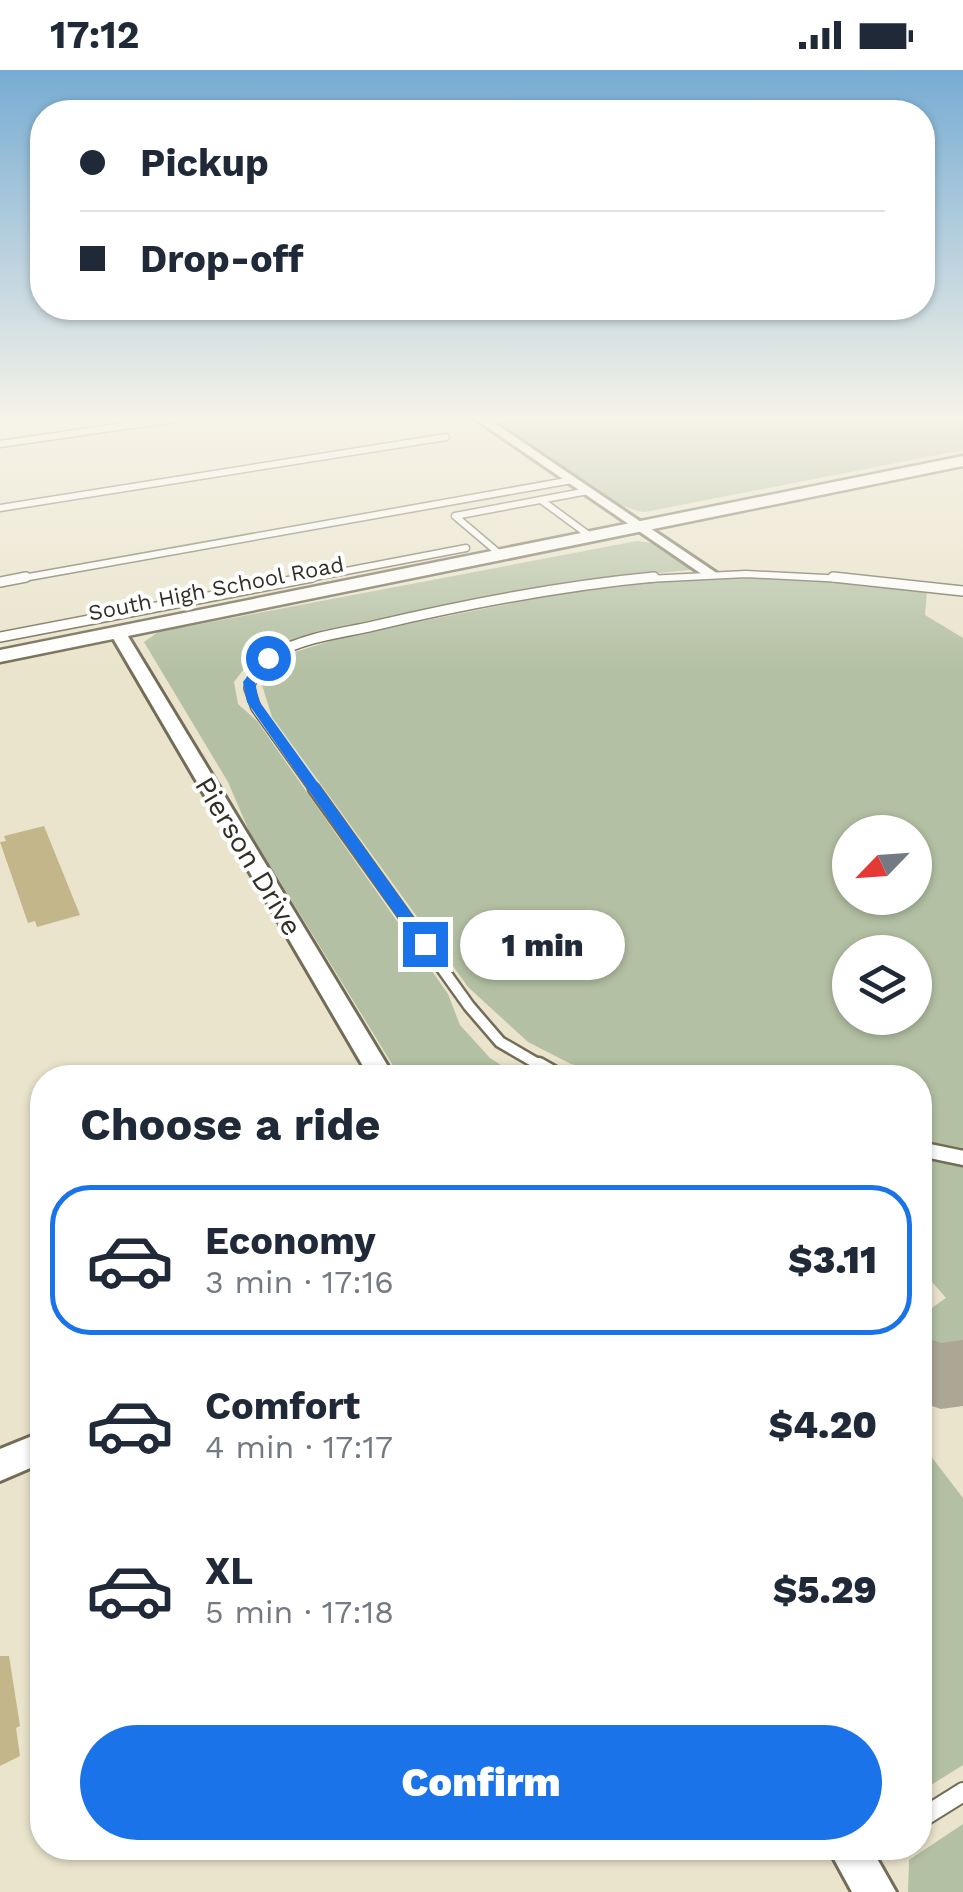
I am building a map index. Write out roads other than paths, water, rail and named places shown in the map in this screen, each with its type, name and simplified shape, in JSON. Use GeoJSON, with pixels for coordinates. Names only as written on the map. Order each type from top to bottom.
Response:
{"type":"FeatureCollection","features":[{"type":"Feature","properties":{"kind":"street"},"geometry":{"type":"LineString","coordinates":[[603,501],[711,574]]}},
{"type":"Feature","properties":{"kind":"street","name":"South High School Road"},"geometry":{"type":"LineString","coordinates":[[0,656],[442,570],[533,558],[780,501]]}},
{"type":"Feature","properties":{"kind":"street","name":"South High School Road"},"geometry":{"type":"LineString","coordinates":[[442,570],[590,536],[647,530],[800,501]]}},
{"type":"Feature","properties":{"kind":"street","name":"Pierson Drive"},"geometry":{"type":"LineString","coordinates":[[118,633],[376,1065]]}},
{"type":"Feature","properties":{"kind":"street"},"geometry":{"type":"LineString","coordinates":[[0,1465],[30,1453]]}},
{"type":"Feature","properties":{"kind":"lane"},"geometry":{"type":"LineString","coordinates":[[0,508],[44,501]]}},
{"type":"Feature","properties":{"kind":"lane"},"geometry":{"type":"LineString","coordinates":[[0,582],[454,501]]}},
{"type":"Feature","properties":{"kind":"lane"},"geometry":{"type":"LineString","coordinates":[[500,555],[454,516],[535,501]]}},
{"type":"Feature","properties":{"kind":"lane"},"geometry":{"type":"LineString","coordinates":[[542,501],[590,536]]}},
{"type":"Feature","properties":{"kind":"lane"},"geometry":{"type":"LineString","coordinates":[[0,637],[466,548]]}},
{"type":"Feature","properties":{"kind":"lane"},"geometry":{"type":"LineString","coordinates":[[536,1065],[520,1057],[484,1025],[256,708],[249,682],[268,658],[309,641],[558,589],[711,574],[838,577],[963,591]]}},
{"type":"Feature","properties":{"kind":"lane"},"geometry":{"type":"LineString","coordinates":[[932,1152],[963,1158]]}},
{"type":"Feature","properties":{"kind":"lane"},"geometry":{"type":"LineString","coordinates":[[932,1811],[963,1792]]}}]}
